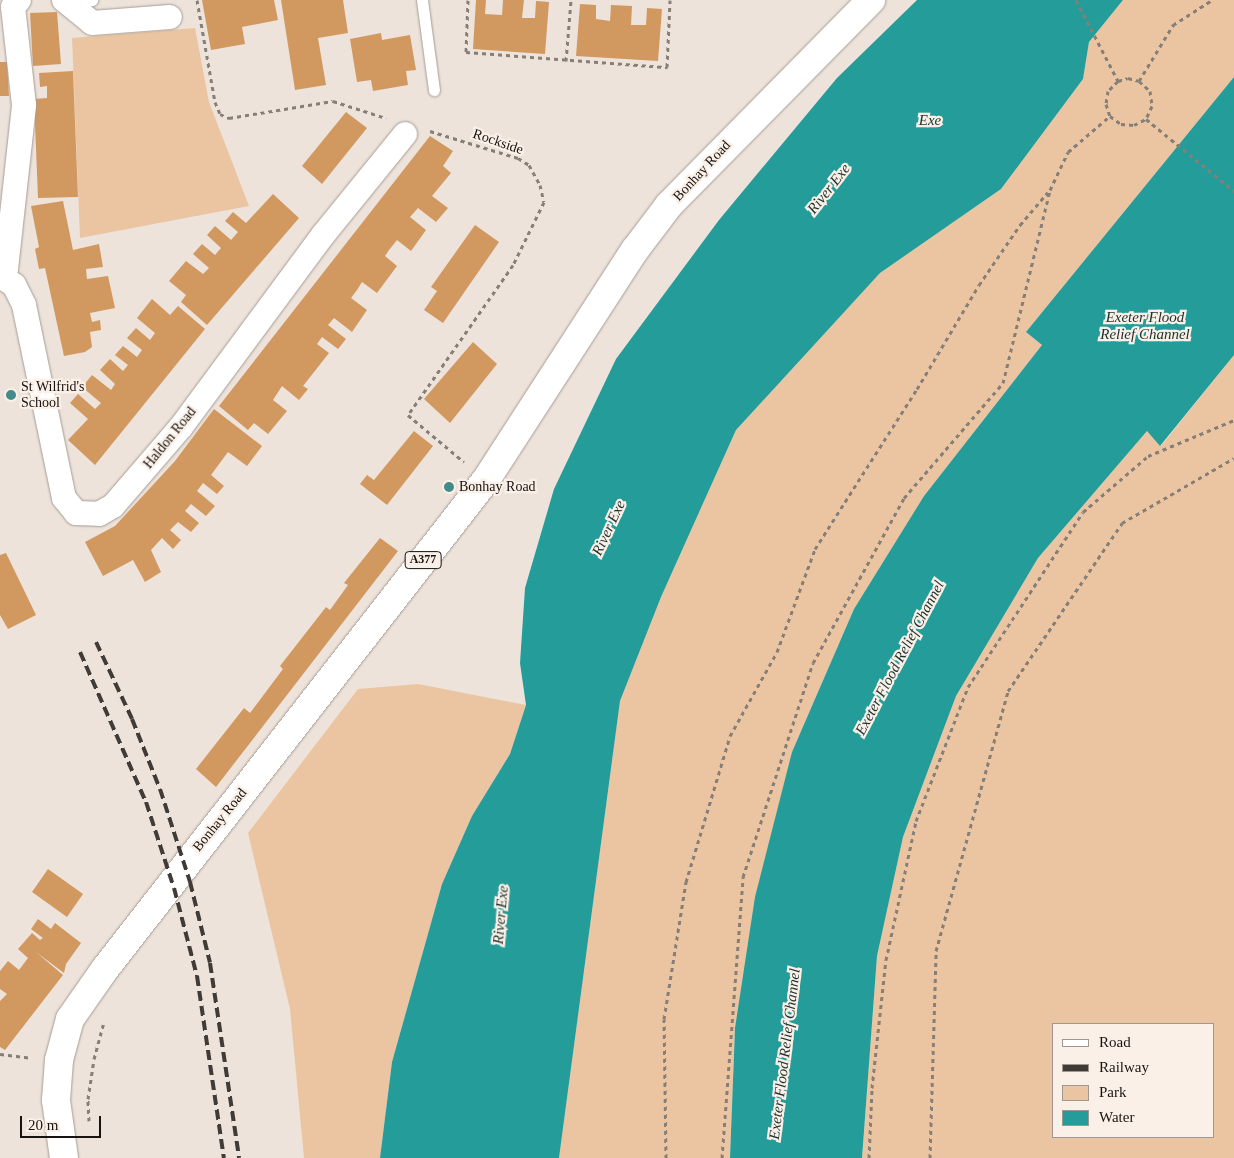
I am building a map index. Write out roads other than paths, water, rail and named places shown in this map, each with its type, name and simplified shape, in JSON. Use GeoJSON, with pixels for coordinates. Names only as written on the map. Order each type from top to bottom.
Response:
{"type":"FeatureCollection","features":[{"type":"Feature","properties":{"kind":"highway","name":"Bonhay Road"},"geometry":{"type":"LineString","coordinates":[[64,1158],[56,1100],[59,1060],[70,1019],[135,927],[486,480],[635,250],[669,205],[871,0]]}},
{"type":"Feature","properties":{"kind":"street"},"geometry":{"type":"LineString","coordinates":[[3,277],[24,106],[12,1]]}},
{"type":"Feature","properties":{"kind":"street"},"geometry":{"type":"LineString","coordinates":[[76,2],[92,22],[170,17]]}},
{"type":"Feature","properties":{"kind":"street","name":"Haldon Road"},"geometry":{"type":"LineString","coordinates":[[3,277],[14,286],[24,305],[64,498],[76,513],[99,514],[113,506],[181,427],[323,235],[407,128]]}},
{"type":"Feature","properties":{"kind":"lane"},"geometry":{"type":"LineString","coordinates":[[422,0],[434,90]]}},
{"type":"Feature","properties":{"kind":"water","name":"Exe"},"geometry":{"type":"Polygon","coordinates":[[[917,0],[1123,0],[1089,42],[1083,79],[1001,189],[880,273],[736,430],[661,597],[620,701],[559,1158],[380,1158],[392,1062],[442,884],[472,816],[510,754],[526,705],[520,663],[525,588],[554,489],[616,359],[719,220],[837,78],[917,0]]]}},
{"type":"Feature","properties":{"kind":"water","name":"Exeter Flood Relief Channel"},"geometry":{"type":"Polygon","coordinates":[[[1234,77],[1234,355],[1160,446],[1147,431],[1038,558],[956,696],[903,837],[877,956],[862,1158],[730,1158],[735,1028],[755,897],[792,752],[854,609],[924,496],[1042,345],[1026,332],[1234,77]]]}},
{"type":"Feature","properties":{"kind":"railway"},"geometry":{"type":"LineString","coordinates":[[96,642],[132,719],[160,789],[190,882],[210,963],[239,1158]]}},
{"type":"Feature","properties":{"kind":"railway"},"geometry":{"type":"LineString","coordinates":[[80,652],[146,802],[174,888],[197,976],[224,1158]]}},
{"type":"Feature","properties":{"kind":"place","name":"St Wilfrid's School"},"geometry":{"type":"Point","coordinates":[11,395]}},
{"type":"Feature","properties":{"kind":"place","name":"Bonhay Road"},"geometry":{"type":"Point","coordinates":[449,487]}},
{"type":"Feature","properties":{"kind":"water label","name":"River Exe"},"geometry":{"type":"Point","coordinates":[829,189]}},
{"type":"Feature","properties":{"kind":"water label","name":"River Exe"},"geometry":{"type":"Point","coordinates":[609,528]}},
{"type":"Feature","properties":{"kind":"water label","name":"River Exe"},"geometry":{"type":"Point","coordinates":[501,915]}}]}
